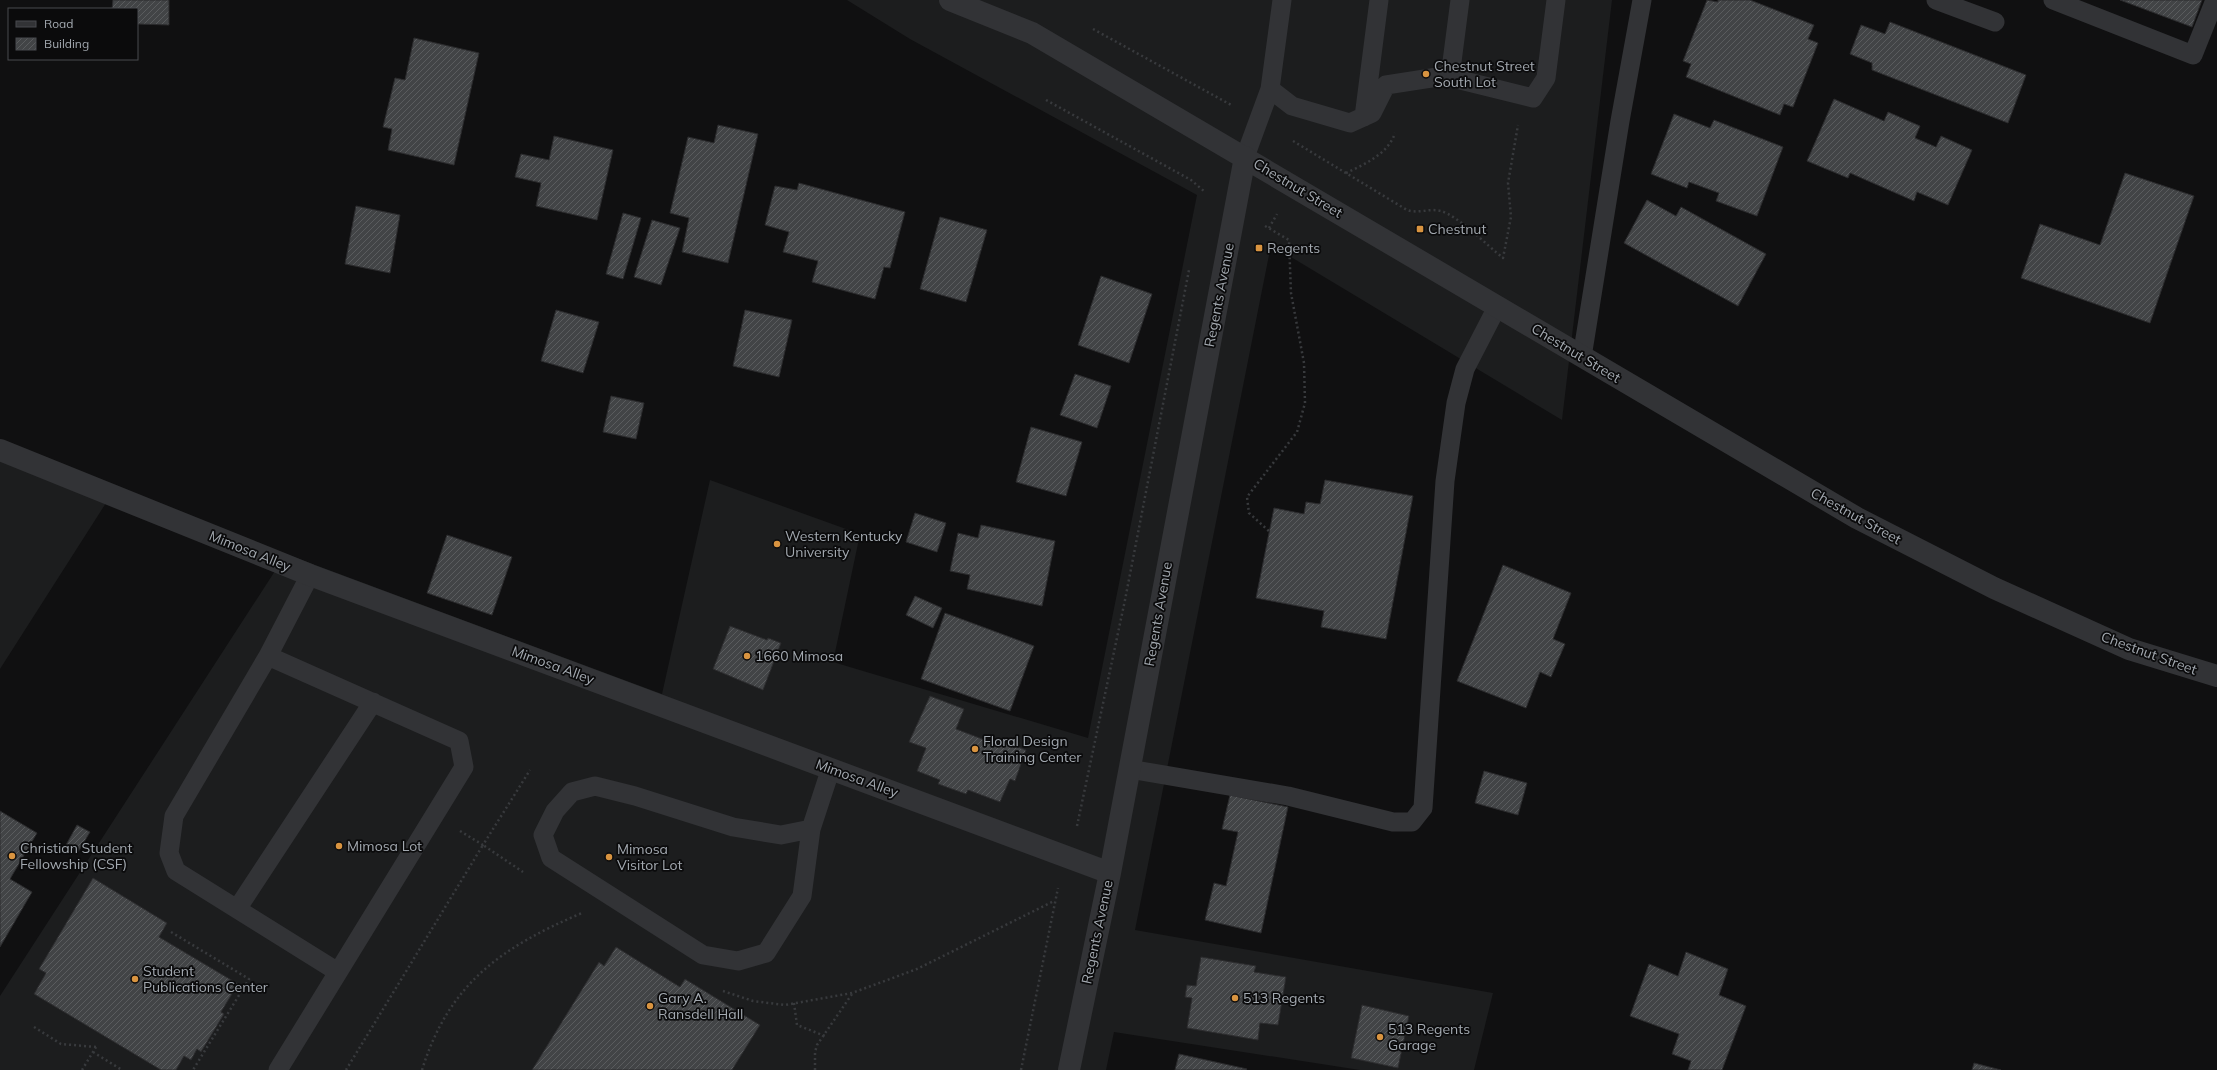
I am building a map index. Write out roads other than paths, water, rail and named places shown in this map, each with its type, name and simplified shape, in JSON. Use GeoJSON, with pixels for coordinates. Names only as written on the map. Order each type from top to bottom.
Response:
{"type":"FeatureCollection","features":[{"type":"Feature","properties":{"kind":"street","name":"Chestnut Street"},"geometry":{"type":"LineString","coordinates":[[950,0],[1032,33],[1858,518],[1994,588],[2129,649],[2217,676]]}},
{"type":"Feature","properties":{"kind":"street","name":"Regents Avenue"},"geometry":{"type":"LineString","coordinates":[[1069,1070],[1110,873],[1245,157]]}},
{"type":"Feature","properties":{"kind":"street","name":"Mimosa Alley"},"geometry":{"type":"LineString","coordinates":[[0,450],[310,576],[831,768],[1110,873]]}},
{"type":"Feature","properties":{"kind":"lane"},"geometry":{"type":"LineString","coordinates":[[1245,157],[1270,89],[1282,0]]}},
{"type":"Feature","properties":{"kind":"lane"},"geometry":{"type":"LineString","coordinates":[[1364,117],[1379,0]]}},
{"type":"Feature","properties":{"kind":"lane"},"geometry":{"type":"LineString","coordinates":[[1450,77],[1460,0]]}},
{"type":"Feature","properties":{"kind":"lane"},"geometry":{"type":"LineString","coordinates":[[1270,89],[1292,106],[1350,123],[1372,113],[1386,85],[1444,76],[1534,98],[1546,78],[1556,0]]}},
{"type":"Feature","properties":{"kind":"lane"},"geometry":{"type":"LineString","coordinates":[[1582,357],[1620,121],[1642,0]]}},
{"type":"Feature","properties":{"kind":"lane"},"geometry":{"type":"LineString","coordinates":[[1936,0],[1994,22]]}},
{"type":"Feature","properties":{"kind":"lane"},"geometry":{"type":"LineString","coordinates":[[2053,0],[2193,55],[2215,0]]}},
{"type":"Feature","properties":{"kind":"lane"},"geometry":{"type":"LineString","coordinates":[[1130,769],[1288,796],[1393,822],[1412,822],[1423,808],[1445,481],[1456,403],[1465,369],[1497,307]]}},
{"type":"Feature","properties":{"kind":"lane"},"geometry":{"type":"LineString","coordinates":[[310,576],[268,656],[174,816],[169,853],[176,871],[338,972]]}},
{"type":"Feature","properties":{"kind":"lane"},"geometry":{"type":"LineString","coordinates":[[268,656],[459,741],[464,767],[278,1070]]}},
{"type":"Feature","properties":{"kind":"lane"},"geometry":{"type":"LineString","coordinates":[[237,909],[373,702]]}},
{"type":"Feature","properties":{"kind":"lane"},"geometry":{"type":"LineString","coordinates":[[811,829],[781,835],[732,826],[635,796],[595,786],[572,792],[555,811],[542,835],[551,858],[703,955],[738,962],[766,953],[802,896],[811,829],[831,768]]}},
{"type":"Feature","properties":{"kind":"place","name":"Chestnut Street South Lot"},"geometry":{"type":"Point","coordinates":[1426,74]}},
{"type":"Feature","properties":{"kind":"place","name":"Chestnut"},"geometry":{"type":"Point","coordinates":[1420,229]}},
{"type":"Feature","properties":{"kind":"place","name":"Regents"},"geometry":{"type":"Point","coordinates":[1259,248]}},
{"type":"Feature","properties":{"kind":"place","name":"Western Kentucky University"},"geometry":{"type":"Point","coordinates":[777,544]}},
{"type":"Feature","properties":{"kind":"place","name":"1660 Mimosa"},"geometry":{"type":"Point","coordinates":[747,656]}},
{"type":"Feature","properties":{"kind":"place","name":"Floral Design Training Center"},"geometry":{"type":"Point","coordinates":[975,749]}},
{"type":"Feature","properties":{"kind":"place","name":"Mimosa Lot"},"geometry":{"type":"Point","coordinates":[339,846]}},
{"type":"Feature","properties":{"kind":"place","name":"Christian Student Fellowship (CSF)"},"geometry":{"type":"Point","coordinates":[12,856]}},
{"type":"Feature","properties":{"kind":"place","name":"Mimosa Visitor Lot"},"geometry":{"type":"Point","coordinates":[609,857]}},
{"type":"Feature","properties":{"kind":"place","name":"Student Publications Center"},"geometry":{"type":"Point","coordinates":[135,979]}},
{"type":"Feature","properties":{"kind":"place","name":"513 Regents"},"geometry":{"type":"Point","coordinates":[1235,998]}},
{"type":"Feature","properties":{"kind":"place","name":"Gary A. Ransdell Hall"},"geometry":{"type":"Point","coordinates":[650,1006]}},
{"type":"Feature","properties":{"kind":"place","name":"513 Regents Garage"},"geometry":{"type":"Point","coordinates":[1380,1037]}}]}
